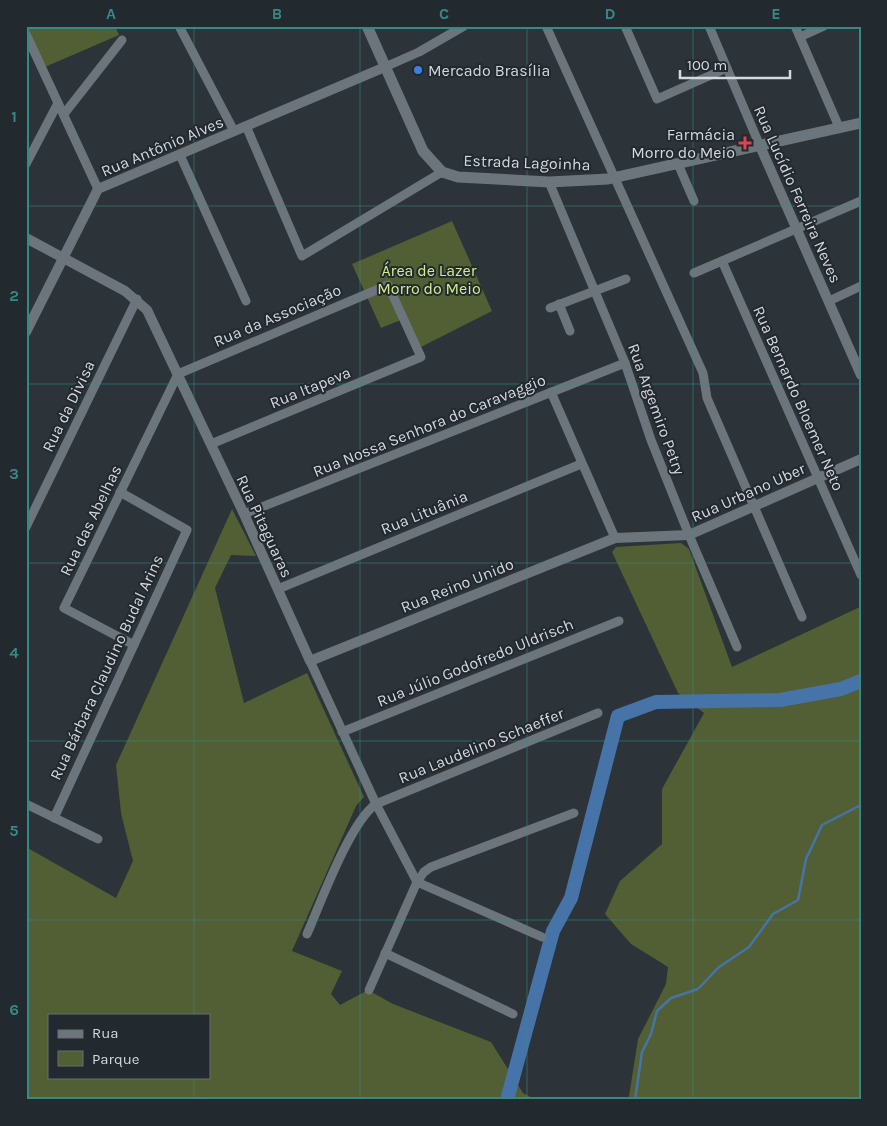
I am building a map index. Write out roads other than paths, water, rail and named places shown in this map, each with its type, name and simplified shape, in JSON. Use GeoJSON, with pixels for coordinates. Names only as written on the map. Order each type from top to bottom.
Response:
{"type":"FeatureCollection","features":[{"type":"Feature","properties":{"kind":"main road","name":"Estrada Lagoinha"},"geometry":{"type":"LineString","coordinates":[[366,26],[423,151],[442,172],[467,178],[549,182],[615,178],[861,123]]}},
{"type":"Feature","properties":{"kind":"street"},"geometry":{"type":"LineString","coordinates":[[179,26],[234,131]]}},
{"type":"Feature","properties":{"kind":"street"},"geometry":{"type":"LineString","coordinates":[[385,67],[418,52],[464,26]]}},
{"type":"Feature","properties":{"kind":"street"},"geometry":{"type":"LineString","coordinates":[[546,26],[703,373],[707,398],[802,617]]}},
{"type":"Feature","properties":{"kind":"street"},"geometry":{"type":"LineString","coordinates":[[625,26],[657,99],[727,68]]}},
{"type":"Feature","properties":{"kind":"street","name":"Rua Lucídio Ferreira Neves"},"geometry":{"type":"LineString","coordinates":[[709,26],[860,373]]}},
{"type":"Feature","properties":{"kind":"street"},"geometry":{"type":"LineString","coordinates":[[795,26],[839,127]]}},
{"type":"Feature","properties":{"kind":"street"},"geometry":{"type":"LineString","coordinates":[[800,37],[824,26]]}},
{"type":"Feature","properties":{"kind":"street"},"geometry":{"type":"LineString","coordinates":[[26,34],[98,189]]}},
{"type":"Feature","properties":{"kind":"street"},"geometry":{"type":"LineString","coordinates":[[64,114],[122,40]]}},
{"type":"Feature","properties":{"kind":"street","name":"Rua Antônio Alves"},"geometry":{"type":"LineString","coordinates":[[26,332],[98,189],[385,67]]}},
{"type":"Feature","properties":{"kind":"street"},"geometry":{"type":"LineString","coordinates":[[26,164],[58,103]]}},
{"type":"Feature","properties":{"kind":"street"},"geometry":{"type":"LineString","coordinates":[[246,126],[302,256],[442,172]]}},
{"type":"Feature","properties":{"kind":"street"},"geometry":{"type":"LineString","coordinates":[[180,155],[246,301]]}},
{"type":"Feature","properties":{"kind":"street"},"geometry":{"type":"LineString","coordinates":[[678,164],[694,201]]}},
{"type":"Feature","properties":{"kind":"street","name":"Rua Argemiro Petry"},"geometry":{"type":"LineString","coordinates":[[549,182],[625,363],[651,440],[737,647]]}},
{"type":"Feature","properties":{"kind":"street"},"geometry":{"type":"LineString","coordinates":[[694,273],[861,201]]}},
{"type":"Feature","properties":{"kind":"street","name":"Rua Pitaguaras"},"geometry":{"type":"LineString","coordinates":[[26,238],[137,299],[154,322],[244,514],[342,732],[376,804],[417,882]]}},
{"type":"Feature","properties":{"kind":"street","name":"Rua Bernardo Bloemer Neto"},"geometry":{"type":"LineString","coordinates":[[722,261],[861,575]]}},
{"type":"Feature","properties":{"kind":"street"},"geometry":{"type":"LineString","coordinates":[[550,308],[626,279]]}},
{"type":"Feature","properties":{"kind":"street","name":"Rua Itapeva"},"geometry":{"type":"LineString","coordinates":[[211,444],[421,357],[388,285]]}},
{"type":"Feature","properties":{"kind":"street","name":"Rua da Associação"},"geometry":{"type":"LineString","coordinates":[[178,374],[388,285]]}},
{"type":"Feature","properties":{"kind":"street"},"geometry":{"type":"LineString","coordinates":[[828,301],[861,286]]}},
{"type":"Feature","properties":{"kind":"street","name":"Rua da Divisa"},"geometry":{"type":"LineString","coordinates":[[26,527],[137,299]]}},
{"type":"Feature","properties":{"kind":"street"},"geometry":{"type":"LineString","coordinates":[[559,304],[570,331]]}},
{"type":"Feature","properties":{"kind":"street","name":"Rua Nossa Senhora do Caravaggio"},"geometry":{"type":"LineString","coordinates":[[244,514],[625,363]]}},
{"type":"Feature","properties":{"kind":"street","name":"Rua das Abelhas"},"geometry":{"type":"LineString","coordinates":[[134,645],[64,608],[178,374]]}},
{"type":"Feature","properties":{"kind":"street"},"geometry":{"type":"LineString","coordinates":[[551,392],[615,538]]}},
{"type":"Feature","properties":{"kind":"street","name":"Rua Urbano Uber"},"geometry":{"type":"LineString","coordinates":[[615,538],[689,535],[861,459]]}},
{"type":"Feature","properties":{"kind":"street","name":"Rua Lituânia"},"geometry":{"type":"LineString","coordinates":[[278,589],[581,464]]}},
{"type":"Feature","properties":{"kind":"street","name":"Rua Bárbara Claudino Budal Arins"},"geometry":{"type":"LineString","coordinates":[[54,818],[187,530],[120,492]]}},
{"type":"Feature","properties":{"kind":"street","name":"Rua Reino Unido"},"geometry":{"type":"LineString","coordinates":[[310,661],[615,538]]}},
{"type":"Feature","properties":{"kind":"street","name":"Rua Júlio Godofredo Uldrisch"},"geometry":{"type":"LineString","coordinates":[[342,732],[619,621]]}},
{"type":"Feature","properties":{"kind":"street","name":"Rua Laudelino Schaeffer"},"geometry":{"type":"LineString","coordinates":[[376,804],[598,713]]}},
{"type":"Feature","properties":{"kind":"street"},"geometry":{"type":"LineString","coordinates":[[26,804],[98,839]]}},
{"type":"Feature","properties":{"kind":"street"},"geometry":{"type":"LineString","coordinates":[[307,934],[358,821],[376,804]]}},
{"type":"Feature","properties":{"kind":"street"},"geometry":{"type":"LineString","coordinates":[[369,990],[417,882],[424,872],[431,867],[574,813]]}},
{"type":"Feature","properties":{"kind":"street"},"geometry":{"type":"LineString","coordinates":[[417,882],[542,937]]}},
{"type":"Feature","properties":{"kind":"street"},"geometry":{"type":"LineString","coordinates":[[385,953],[513,1014]]}},
{"type":"Feature","properties":{"kind":"waterway"},"geometry":{"type":"LineString","coordinates":[[507,1100],[553,931],[571,898],[618,716],[656,702],[780,700],[841,689],[861,681]]}},
{"type":"Feature","properties":{"kind":"waterway"},"geometry":{"type":"LineString","coordinates":[[635,1100],[642,1052],[651,1034],[657,1011],[671,998],[698,989],[719,967],[749,947],[773,914],[798,900],[806,859],[822,825],[861,805]]}},
{"type":"Feature","properties":{"kind":"place","name":"Mercado Brasília"},"geometry":{"type":"Point","coordinates":[418,70]}},
{"type":"Feature","properties":{"kind":"place","name":"Farmácia Morro do Meio"},"geometry":{"type":"Point","coordinates":[745,143]}},
{"type":"Feature","properties":{"kind":"park label","name":"Área de Lazer Morro do Meio"},"geometry":{"type":"Point","coordinates":[429,279]}}]}
